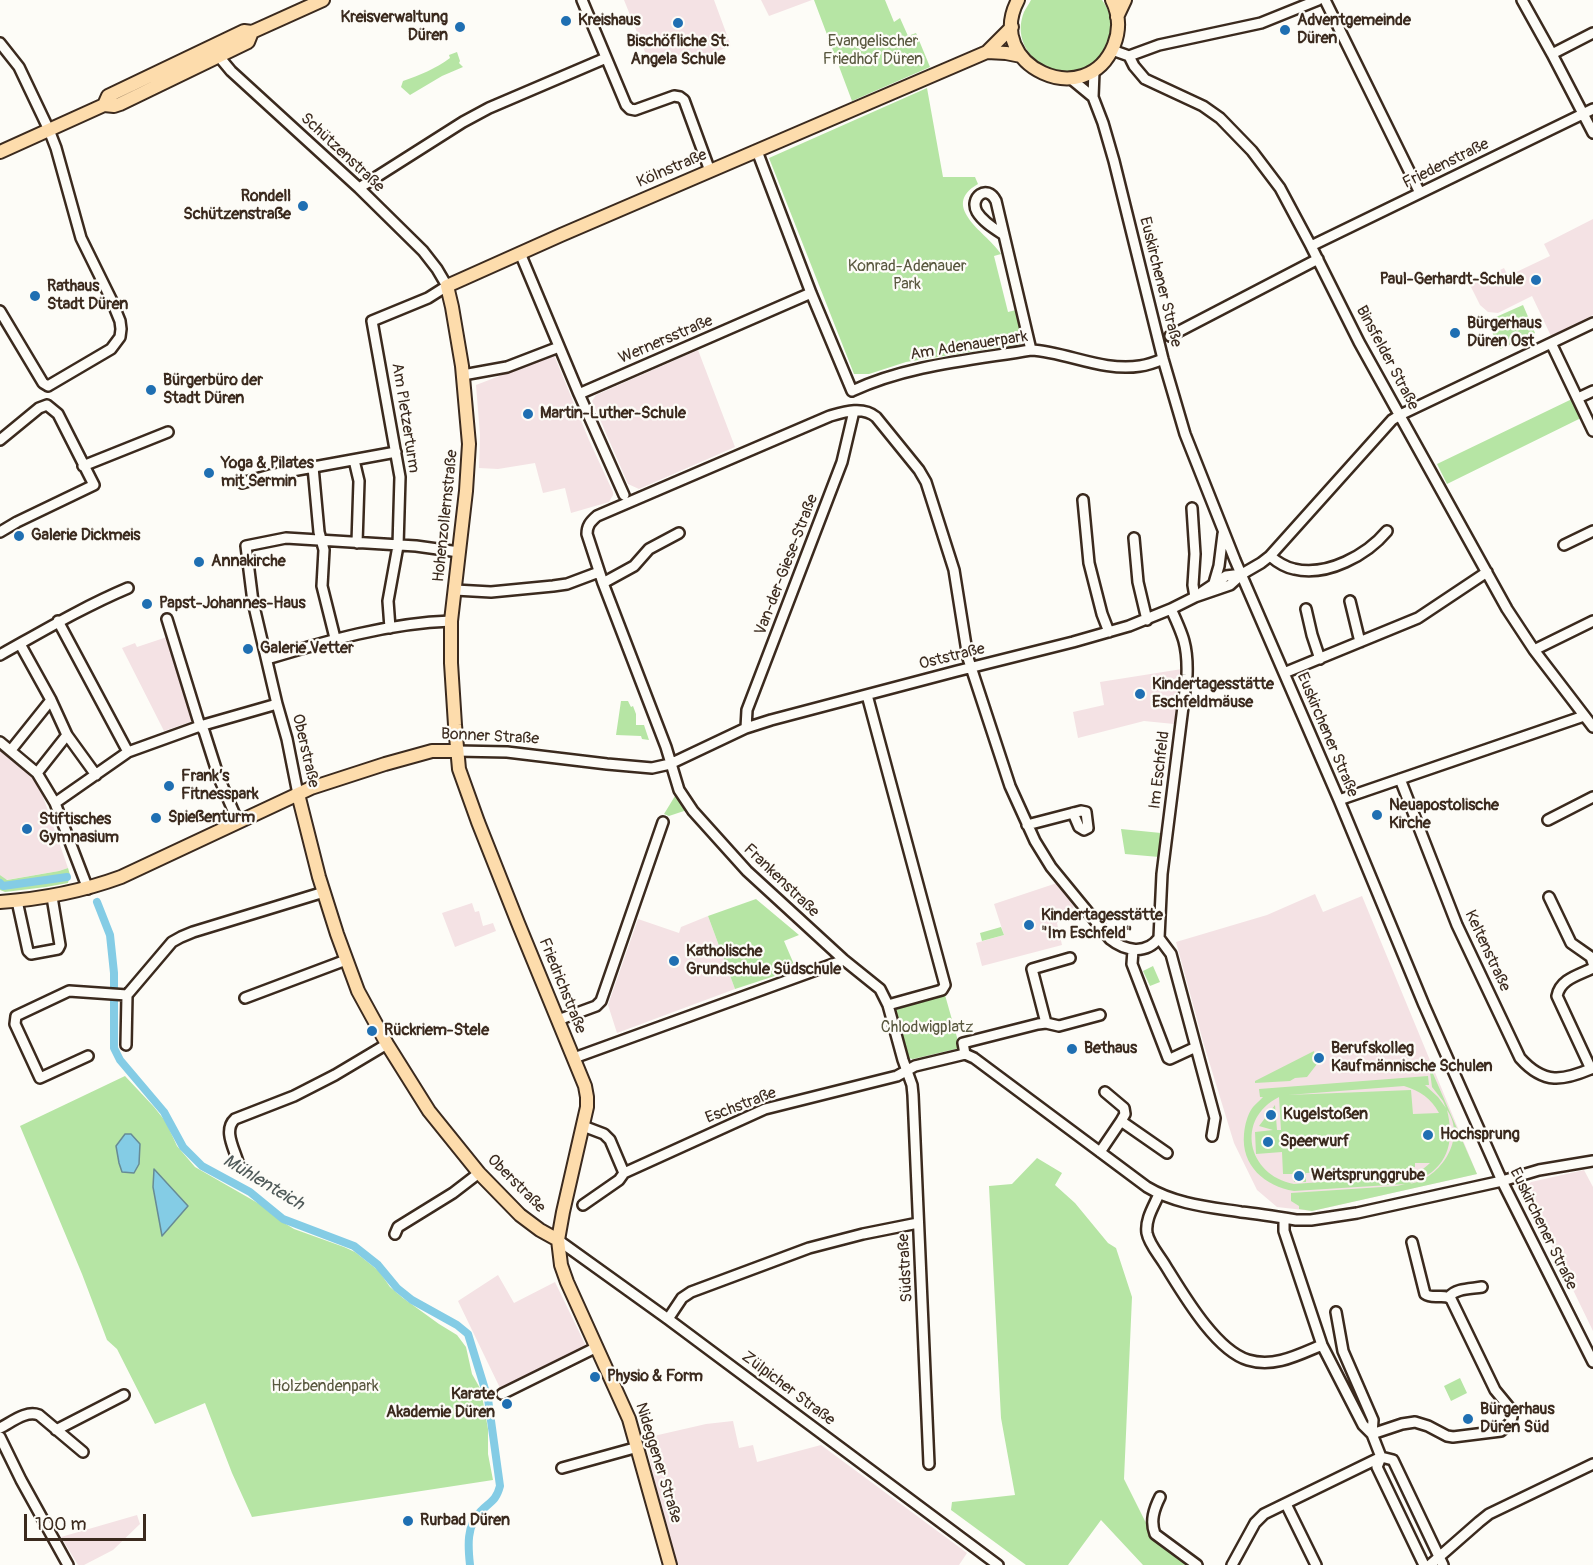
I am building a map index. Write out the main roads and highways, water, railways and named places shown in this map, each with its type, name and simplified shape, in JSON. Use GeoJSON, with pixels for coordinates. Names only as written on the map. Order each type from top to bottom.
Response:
{"type":"FeatureCollection","features":[{"type":"Feature","properties":{"kind":"main road"},"geometry":{"type":"LineString","coordinates":[[1015,2],[1012,27],[1014,42],[1021,56],[1042,74],[1056,78],[1070,78],[1094,71],[1105,61],[1112,50],[1118,28],[1112,0]]}},
{"type":"Feature","properties":{"kind":"main road"},"geometry":{"type":"LineString","coordinates":[[1117,17],[1125,0]]}},
{"type":"Feature","properties":{"kind":"main road"},"geometry":{"type":"LineString","coordinates":[[0,152],[104,105],[108,96],[144,86],[215,52],[248,42],[252,32],[317,1]]}},
{"type":"Feature","properties":{"kind":"main road","name":"Kölnstraße"},"geometry":{"type":"LineString","coordinates":[[447,286],[987,52],[1012,27]]}},
{"type":"Feature","properties":{"kind":"main road","name":"Kölnstraße"},"geometry":{"type":"LineString","coordinates":[[987,52],[1021,56]]}},
{"type":"Feature","properties":{"kind":"main road","name":"Hohenzollernstraße"},"geometry":{"type":"LineString","coordinates":[[447,286],[463,375],[470,444],[451,621],[450,647],[457,751]]}},
{"type":"Feature","properties":{"kind":"main road","name":"Bonner Straße"},"geometry":{"type":"LineString","coordinates":[[0,902],[52,897],[88,889],[121,877],[311,788],[423,753],[457,751]]}},
{"type":"Feature","properties":{"kind":"main road","name":"Friedrichstraße"},"geometry":{"type":"LineString","coordinates":[[457,751],[462,777],[478,822],[588,1097],[558,1240]]}},
{"type":"Feature","properties":{"kind":"main road","name":"Oberstraße"},"geometry":{"type":"LineString","coordinates":[[298,794],[324,892],[346,960],[358,991],[387,1044],[429,1111],[479,1173],[520,1215],[558,1240]]}},
{"type":"Feature","properties":{"kind":"main road","name":"Nideggener Straße"},"geometry":{"type":"LineString","coordinates":[[558,1240],[562,1271],[622,1403],[638,1447],[670,1565]]}},
{"type":"Feature","properties":{"kind":"water"},"geometry":{"type":"Polygon","coordinates":[[[125,1134],[131,1134],[140,1144],[139,1164],[134,1173],[122,1172],[119,1163],[116,1146],[125,1134]]]}},
{"type":"Feature","properties":{"kind":"water"},"geometry":{"type":"Polygon","coordinates":[[[154,1169],[188,1206],[162,1236],[153,1187],[154,1169]]]}},
{"type":"Feature","properties":{"kind":"waterway","name":"Mühlenteich"},"geometry":{"type":"LineString","coordinates":[[0,883],[3,886],[67,877]]}},
{"type":"Feature","properties":{"kind":"waterway","name":"Mühlenteich"},"geometry":{"type":"LineString","coordinates":[[97,902],[110,935],[114,973],[114,1048],[120,1060],[164,1112],[183,1147],[202,1166],[250,1192],[283,1219],[354,1246],[378,1265],[397,1288],[412,1300],[457,1325],[468,1334],[488,1399],[500,1486],[495,1498],[476,1517],[470,1529],[470,1565]]}},
{"type":"Feature","properties":{"kind":"place","name":"Kreishaus"},"geometry":{"type":"Point","coordinates":[566,21]}},
{"type":"Feature","properties":{"kind":"place","name":"Bischöfliche St. Angela Schule"},"geometry":{"type":"Point","coordinates":[678,23]}},
{"type":"Feature","properties":{"kind":"place","name":"Kreisverwaltung Düren"},"geometry":{"type":"Point","coordinates":[460,27]}},
{"type":"Feature","properties":{"kind":"place","name":"Adventgemeinde Düren"},"geometry":{"type":"Point","coordinates":[1285,30]}},
{"type":"Feature","properties":{"kind":"place","name":"Rondell Schützenstraße"},"geometry":{"type":"Point","coordinates":[303,206]}},
{"type":"Feature","properties":{"kind":"place","name":"Paul-Gerhardt-Schule"},"geometry":{"type":"Point","coordinates":[1536,280]}},
{"type":"Feature","properties":{"kind":"place","name":"Rathaus Stadt Düren"},"geometry":{"type":"Point","coordinates":[35,296]}},
{"type":"Feature","properties":{"kind":"place","name":"Bürgerhaus Düren Ost"},"geometry":{"type":"Point","coordinates":[1455,333]}},
{"type":"Feature","properties":{"kind":"place","name":"Bürgerbüro der Stadt Düren"},"geometry":{"type":"Point","coordinates":[151,390]}},
{"type":"Feature","properties":{"kind":"place","name":"Martin-Luther-Schule"},"geometry":{"type":"Point","coordinates":[528,414]}},
{"type":"Feature","properties":{"kind":"place","name":"Yoga & Pilates mit Sermin"},"geometry":{"type":"Point","coordinates":[209,473]}},
{"type":"Feature","properties":{"kind":"place","name":"Galerie Dickmeis"},"geometry":{"type":"Point","coordinates":[19,536]}},
{"type":"Feature","properties":{"kind":"place","name":"Annakirche"},"geometry":{"type":"Point","coordinates":[199,562]}},
{"type":"Feature","properties":{"kind":"place","name":"Papst-Johannes-Haus"},"geometry":{"type":"Point","coordinates":[147,604]}},
{"type":"Feature","properties":{"kind":"place","name":"Galerie Vetter"},"geometry":{"type":"Point","coordinates":[248,649]}},
{"type":"Feature","properties":{"kind":"place","name":"Kindertagesstätte Eschfeldmäuse"},"geometry":{"type":"Point","coordinates":[1140,694]}},
{"type":"Feature","properties":{"kind":"place","name":"Frank’s Fitnesspark"},"geometry":{"type":"Point","coordinates":[169,786]}},
{"type":"Feature","properties":{"kind":"place","name":"Neuapostolische Kirche"},"geometry":{"type":"Point","coordinates":[1377,815]}},
{"type":"Feature","properties":{"kind":"place","name":"Spießenturm"},"geometry":{"type":"Point","coordinates":[156,818]}},
{"type":"Feature","properties":{"kind":"place","name":"Stiftisches Gymnasium"},"geometry":{"type":"Point","coordinates":[27,829]}},
{"type":"Feature","properties":{"kind":"place","name":"Kindertagesstätte \"Im Eschfeld\""},"geometry":{"type":"Point","coordinates":[1029,925]}},
{"type":"Feature","properties":{"kind":"place","name":"Katholische Grundschule Südschule"},"geometry":{"type":"Point","coordinates":[674,961]}},
{"type":"Feature","properties":{"kind":"place","name":"Rückriem-Stele"},"geometry":{"type":"Point","coordinates":[372,1031]}},
{"type":"Feature","properties":{"kind":"place","name":"Bethaus"},"geometry":{"type":"Point","coordinates":[1072,1049]}},
{"type":"Feature","properties":{"kind":"place","name":"Berufskolleg Kaufmännische Schulen"},"geometry":{"type":"Point","coordinates":[1319,1058]}},
{"type":"Feature","properties":{"kind":"place","name":"Kugelstoßen"},"geometry":{"type":"Point","coordinates":[1271,1115]}},
{"type":"Feature","properties":{"kind":"place","name":"Hochsprung"},"geometry":{"type":"Point","coordinates":[1428,1135]}},
{"type":"Feature","properties":{"kind":"place","name":"Speerwurf"},"geometry":{"type":"Point","coordinates":[1268,1142]}},
{"type":"Feature","properties":{"kind":"place","name":"Weitsprunggrube"},"geometry":{"type":"Point","coordinates":[1299,1176]}},
{"type":"Feature","properties":{"kind":"place","name":"Physio & Form"},"geometry":{"type":"Point","coordinates":[595,1377]}},
{"type":"Feature","properties":{"kind":"place","name":"Karate Akademie Düren"},"geometry":{"type":"Point","coordinates":[507,1404]}},
{"type":"Feature","properties":{"kind":"place","name":"Bürgerhaus Düren Süd"},"geometry":{"type":"Point","coordinates":[1468,1419]}},
{"type":"Feature","properties":{"kind":"place","name":"Rurbad Düren"},"geometry":{"type":"Point","coordinates":[408,1521]}},
{"type":"Feature","properties":{"kind":"park label","name":"Evangelischer Friedhof Düren"},"geometry":{"type":"Point","coordinates":[873,51]}},
{"type":"Feature","properties":{"kind":"park label","name":"Konrad-Adenauer Park"},"geometry":{"type":"Point","coordinates":[907,276]}},
{"type":"Feature","properties":{"kind":"park label","name":"Chlodwigplatz"},"geometry":{"type":"Point","coordinates":[927,1028]}},
{"type":"Feature","properties":{"kind":"park label","name":"Holzbendenpark"},"geometry":{"type":"Point","coordinates":[325,1387]}}]}
